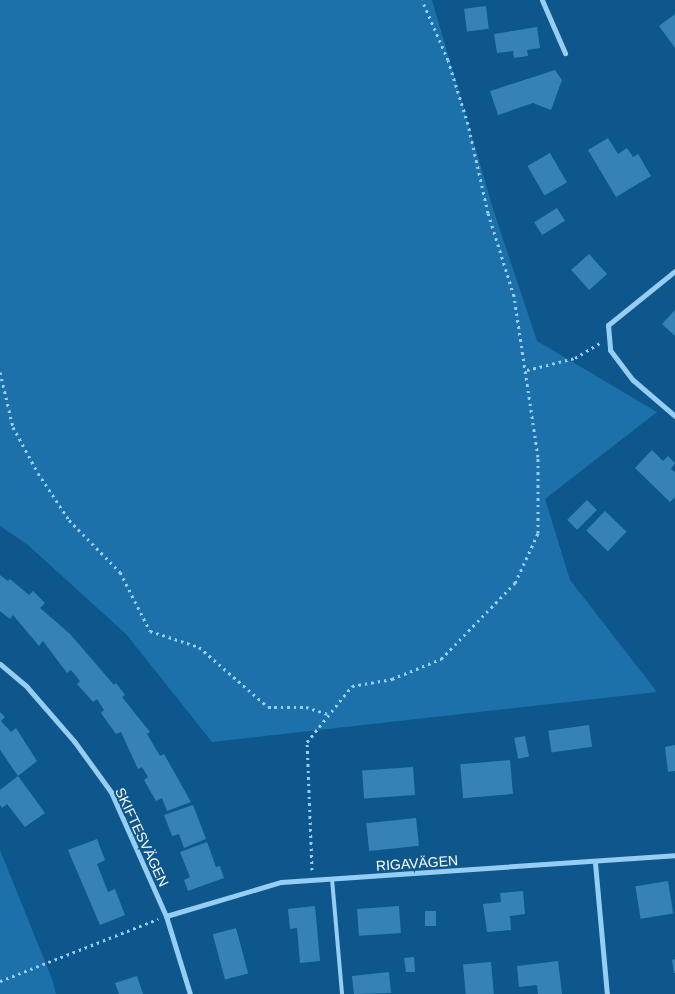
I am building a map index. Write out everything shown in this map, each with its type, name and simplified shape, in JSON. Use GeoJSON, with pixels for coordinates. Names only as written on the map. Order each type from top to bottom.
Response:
{"type":"FeatureCollection","features":[{"type":"Feature","properties":{"kind":"street"},"geometry":{"type":"LineString","coordinates":[[542,0],[565,53]]}},
{"type":"Feature","properties":{"kind":"street"},"geometry":{"type":"LineString","coordinates":[[675,271],[608,325],[610,350],[633,380],[675,416]]}},
{"type":"Feature","properties":{"kind":"street","name":"SKIFTESVÄGEN"},"geometry":{"type":"LineString","coordinates":[[0,664],[27,687],[62,727],[111,792],[166,916],[190,994]]}},
{"type":"Feature","properties":{"kind":"street","name":"RIGAVÄGEN"},"geometry":{"type":"LineString","coordinates":[[166,916],[281,882],[595,862],[675,855]]}},
{"type":"Feature","properties":{"kind":"street"},"geometry":{"type":"LineString","coordinates":[[595,862],[607,994]]}},
{"type":"Feature","properties":{"kind":"lane"},"geometry":{"type":"LineString","coordinates":[[332,879],[342,994]]}},
{"type":"Feature","properties":{"kind":"path"},"geometry":{"type":"LineString","coordinates":[[313,880],[307,742],[327,714],[352,686],[392,679],[441,659],[515,583],[538,533],[538,457],[527,370],[514,296],[488,213],[468,124],[448,60],[422,0]]}},
{"type":"Feature","properties":{"kind":"path"},"geometry":{"type":"LineString","coordinates":[[527,370],[576,358],[609,338]]}},
{"type":"Feature","properties":{"kind":"path"},"geometry":{"type":"LineString","coordinates":[[0,372],[7,389],[13,427],[38,473],[69,520],[120,572],[150,631],[199,647],[268,708],[306,707],[327,714]]}},
{"type":"Feature","properties":{"kind":"path"},"geometry":{"type":"LineString","coordinates":[[0,981],[166,916]]}},
{"type":"Feature","properties":{"kind":"shaded area"},"geometry":{"type":"Polygon","coordinates":[[[0,0],[432,0],[494,212],[537,341],[657,412],[545,499],[570,580],[657,692],[212,742],[126,634],[28,545],[0,526],[0,0]]]}},
{"type":"Feature","properties":{"kind":"shaded area"},"geometry":{"type":"Polygon","coordinates":[[[0,850],[52,979],[56,994],[0,994],[0,850]]]}},
{"type":"Feature","properties":{"kind":"building"},"geometry":{"type":"Polygon","coordinates":[[[486,6],[489,29],[467,32],[464,9],[486,6]]]}},
{"type":"Feature","properties":{"kind":"building"},"geometry":{"type":"Polygon","coordinates":[[[675,14],[675,48],[659,26],[675,14]]]}},
{"type":"Feature","properties":{"kind":"building"},"geometry":{"type":"Polygon","coordinates":[[[537,27],[540,48],[527,50],[528,56],[514,58],[513,51],[497,53],[494,34],[537,27]]]}},
{"type":"Feature","properties":{"kind":"building"},"geometry":{"type":"Polygon","coordinates":[[[555,70],[562,80],[551,110],[533,103],[498,115],[490,91],[555,70]]]}},
{"type":"Feature","properties":{"kind":"building"},"geometry":{"type":"Polygon","coordinates":[[[608,138],[618,154],[627,148],[633,157],[638,154],[651,176],[616,197],[588,150],[608,138]]]}},
{"type":"Feature","properties":{"kind":"building"},"geometry":{"type":"Polygon","coordinates":[[[550,153],[567,182],[544,195],[527,166],[550,153]]]}},
{"type":"Feature","properties":{"kind":"building"},"geometry":{"type":"Polygon","coordinates":[[[557,208],[565,221],[542,235],[534,222],[557,208]]]}},
{"type":"Feature","properties":{"kind":"building"},"geometry":{"type":"Polygon","coordinates":[[[589,254],[607,274],[589,290],[571,270],[589,254]]]}},
{"type":"Feature","properties":{"kind":"building"},"geometry":{"type":"Polygon","coordinates":[[[675,310],[675,336],[662,324],[675,310]]]}},
{"type":"Feature","properties":{"kind":"building"},"geometry":{"type":"Polygon","coordinates":[[[652,450],[663,461],[668,456],[675,463],[671,469],[675,472],[675,497],[670,502],[635,468],[652,450]]]}},
{"type":"Feature","properties":{"kind":"building"},"geometry":{"type":"Polygon","coordinates":[[[587,500],[597,510],[577,530],[567,520],[587,500]]]}},
{"type":"Feature","properties":{"kind":"building"},"geometry":{"type":"Polygon","coordinates":[[[605,511],[627,532],[608,551],[586,530],[605,511]]]}},
{"type":"Feature","properties":{"kind":"building"},"geometry":{"type":"Polygon","coordinates":[[[0,575],[8,581],[10,579],[29,595],[33,591],[45,603],[40,608],[70,634],[114,685],[116,683],[125,695],[122,697],[150,732],[147,734],[160,756],[164,754],[191,802],[167,811],[162,798],[156,801],[144,780],[148,777],[142,767],[138,769],[121,732],[116,734],[101,713],[104,710],[97,699],[93,702],[77,684],[80,681],[71,670],[67,673],[43,641],[39,646],[13,615],[10,619],[0,611],[0,575]]]}},
{"type":"Feature","properties":{"kind":"building"},"geometry":{"type":"Polygon","coordinates":[[[0,712],[5,717],[1,721],[11,732],[16,728],[37,761],[18,776],[0,750],[0,712]]]}},
{"type":"Feature","properties":{"kind":"building"},"geometry":{"type":"Polygon","coordinates":[[[589,725],[592,747],[551,752],[548,731],[589,725]]]}},
{"type":"Feature","properties":{"kind":"building"},"geometry":{"type":"Polygon","coordinates":[[[525,736],[529,757],[518,759],[514,738],[525,736]]]}},
{"type":"Feature","properties":{"kind":"building"},"geometry":{"type":"Polygon","coordinates":[[[675,745],[675,771],[668,772],[665,747],[675,745]]]}},
{"type":"Feature","properties":{"kind":"building"},"geometry":{"type":"Polygon","coordinates":[[[510,760],[513,794],[463,798],[460,764],[510,760]]]}},
{"type":"Feature","properties":{"kind":"building"},"geometry":{"type":"Polygon","coordinates":[[[413,767],[415,795],[364,798],[362,771],[413,767]]]}},
{"type":"Feature","properties":{"kind":"building"},"geometry":{"type":"Polygon","coordinates":[[[18,776],[45,813],[25,827],[7,804],[2,808],[0,805],[0,790],[18,776]]]}},
{"type":"Feature","properties":{"kind":"building"},"geometry":{"type":"Polygon","coordinates":[[[193,805],[206,839],[184,848],[179,834],[172,836],[164,815],[193,805]]]}},
{"type":"Feature","properties":{"kind":"building"},"geometry":{"type":"Polygon","coordinates":[[[416,818],[419,846],[369,851],[366,823],[416,818]]]}},
{"type":"Feature","properties":{"kind":"building"},"geometry":{"type":"Polygon","coordinates":[[[97,839],[105,860],[97,864],[108,892],[115,889],[125,915],[100,925],[68,850],[97,839]]]}},
{"type":"Feature","properties":{"kind":"building"},"geometry":{"type":"Polygon","coordinates":[[[207,842],[216,867],[220,866],[224,878],[188,891],[184,880],[190,877],[180,852],[207,842]]]}},
{"type":"Feature","properties":{"kind":"building"},"geometry":{"type":"Polygon","coordinates":[[[668,881],[673,914],[641,919],[635,886],[668,881]]]}},
{"type":"Feature","properties":{"kind":"building"},"geometry":{"type":"Polygon","coordinates":[[[523,891],[525,914],[510,916],[511,930],[487,932],[483,904],[501,902],[500,893],[523,891]]]}},
{"type":"Feature","properties":{"kind":"building"},"geometry":{"type":"Polygon","coordinates":[[[315,906],[320,961],[300,963],[297,928],[290,929],[288,909],[315,906]]]}},
{"type":"Feature","properties":{"kind":"building"},"geometry":{"type":"Polygon","coordinates":[[[399,906],[401,933],[359,936],[357,909],[399,906]]]}},
{"type":"Feature","properties":{"kind":"building"},"geometry":{"type":"Polygon","coordinates":[[[425,911],[436,911],[436,926],[425,926],[425,911]]]}},
{"type":"Feature","properties":{"kind":"building"},"geometry":{"type":"Polygon","coordinates":[[[236,928],[248,973],[225,980],[213,934],[236,928]]]}},
{"type":"Feature","properties":{"kind":"building"},"geometry":{"type":"Polygon","coordinates":[[[414,957],[415,972],[406,972],[404,958],[414,957]]]}},
{"type":"Feature","properties":{"kind":"building"},"geometry":{"type":"Polygon","coordinates":[[[675,959],[675,973],[674,973],[672,960],[675,959]]]}},
{"type":"Feature","properties":{"kind":"building"},"geometry":{"type":"Polygon","coordinates":[[[558,961],[562,994],[538,994],[537,985],[519,987],[517,966],[558,961]]]}},
{"type":"Feature","properties":{"kind":"building"},"geometry":{"type":"Polygon","coordinates":[[[491,962],[494,994],[466,994],[463,964],[491,962]]]}},
{"type":"Feature","properties":{"kind":"building"},"geometry":{"type":"Polygon","coordinates":[[[389,972],[391,993],[354,994],[352,976],[389,972]]]}},
{"type":"Feature","properties":{"kind":"building"},"geometry":{"type":"Polygon","coordinates":[[[137,976],[143,994],[119,994],[115,983],[137,976]]]}}]}
